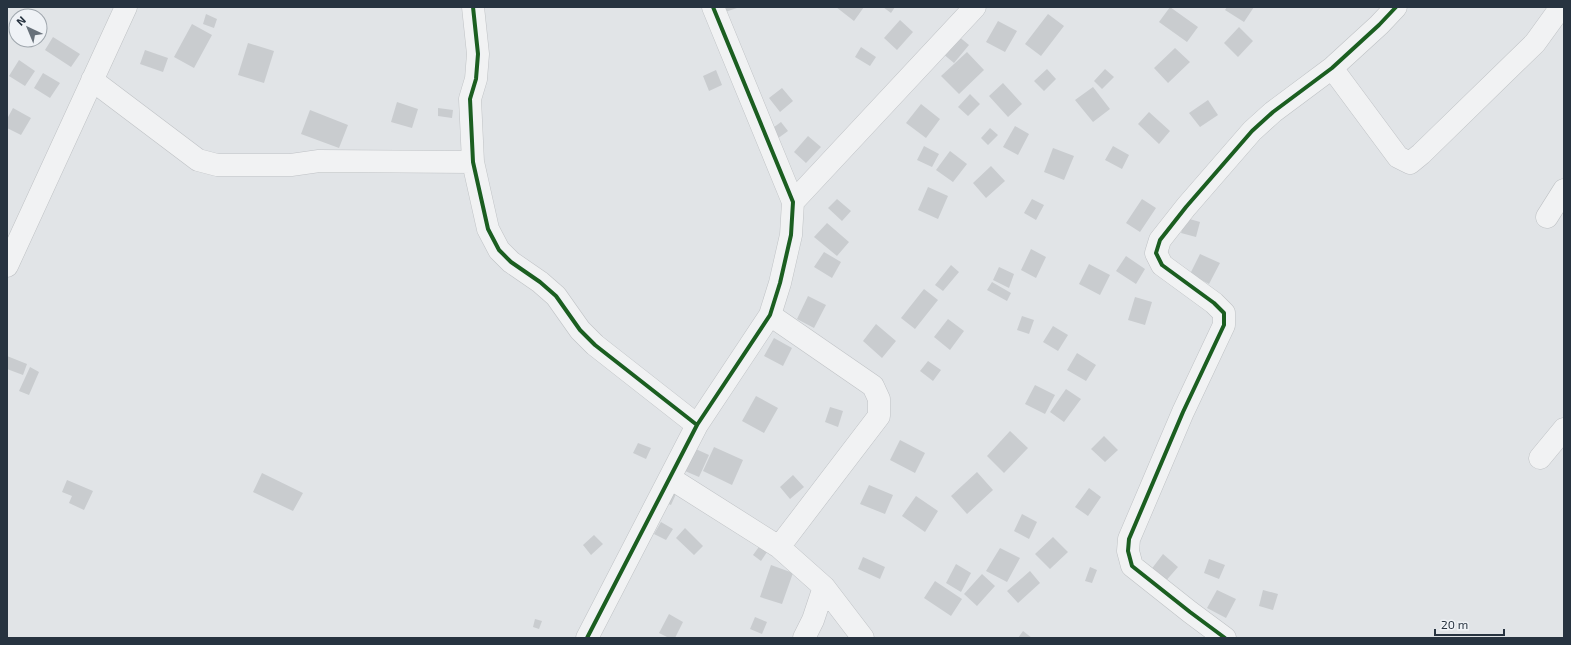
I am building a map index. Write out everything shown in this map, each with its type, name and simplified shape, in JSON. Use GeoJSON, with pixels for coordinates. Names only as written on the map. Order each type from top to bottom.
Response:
{"type":"FeatureCollection","features":[{"type":"Feature","properties":{"kind":"street"},"geometry":{"type":"LineString","coordinates":[[7,266],[126,7]]}},
{"type":"Feature","properties":{"kind":"street"},"geometry":{"type":"LineString","coordinates":[[473,7],[478,54],[476,80],[470,99],[473,162],[488,229],[499,250],[511,262],[540,282],[556,296],[580,330],[595,345],[697,426]]}},
{"type":"Feature","properties":{"kind":"street"},"geometry":{"type":"LineString","coordinates":[[587,638],[697,426],[770,315],[780,283],[791,235],[794,202],[713,7]]}},
{"type":"Feature","properties":{"kind":"street"},"geometry":{"type":"LineString","coordinates":[[794,202],[975,7]]}},
{"type":"Feature","properties":{"kind":"street"},"geometry":{"type":"LineString","coordinates":[[1225,638],[1132,566],[1128,551],[1129,539],[1183,412],[1224,325],[1224,313],[1214,303],[1162,265],[1156,253],[1160,240],[1186,207],[1252,131],[1273,112],[1332,68],[1379,25],[1396,7]]}},
{"type":"Feature","properties":{"kind":"street"},"geometry":{"type":"LineString","coordinates":[[1332,68],[1398,157],[1410,163],[1535,43],[1561,7]]}},
{"type":"Feature","properties":{"kind":"street"},"geometry":{"type":"LineString","coordinates":[[92,80],[198,160],[217,165],[291,165],[319,161],[473,162]]}},
{"type":"Feature","properties":{"kind":"street"},"geometry":{"type":"LineString","coordinates":[[1547,217],[1564,190]]}},
{"type":"Feature","properties":{"kind":"street"},"geometry":{"type":"LineString","coordinates":[[770,315],[873,386],[879,399],[880,416],[778,547]]}},
{"type":"Feature","properties":{"kind":"street"},"geometry":{"type":"LineString","coordinates":[[1540,458],[1564,429]]}},
{"type":"Feature","properties":{"kind":"street"},"geometry":{"type":"LineString","coordinates":[[670,478],[778,547],[824,587],[863,638]]}},
{"type":"Feature","properties":{"kind":"street"},"geometry":{"type":"LineString","coordinates":[[810,632],[824,587]]}},
{"type":"Feature","properties":{"kind":"building"},"geometry":{"type":"Polygon","coordinates":[[[723,7],[740,7],[725,12],[723,7]]]}},
{"type":"Feature","properties":{"kind":"building"},"geometry":{"type":"Polygon","coordinates":[[[836,7],[864,7],[854,21],[836,7]]]}},
{"type":"Feature","properties":{"kind":"building"},"geometry":{"type":"Polygon","coordinates":[[[883,7],[895,7],[891,13],[883,7]]]}},
{"type":"Feature","properties":{"kind":"building"},"geometry":{"type":"Polygon","coordinates":[[[1170,7],[1198,27],[1187,42],[1159,22],[1170,7]]]}},
{"type":"Feature","properties":{"kind":"building"},"geometry":{"type":"Polygon","coordinates":[[[1227,7],[1254,7],[1244,22],[1225,10],[1227,7]]]}},
{"type":"Feature","properties":{"kind":"building"},"geometry":{"type":"Polygon","coordinates":[[[206,14],[217,19],[214,28],[203,24],[206,14]]]}},
{"type":"Feature","properties":{"kind":"building"},"geometry":{"type":"Polygon","coordinates":[[[1048,14],[1064,26],[1041,56],[1025,44],[1048,14]]]}},
{"type":"Feature","properties":{"kind":"building"},"geometry":{"type":"Polygon","coordinates":[[[900,20],[913,32],[897,50],[884,38],[900,20]]]}},
{"type":"Feature","properties":{"kind":"building"},"geometry":{"type":"Polygon","coordinates":[[[998,21],[1017,31],[1005,52],[986,42],[998,21]]]}},
{"type":"Feature","properties":{"kind":"building"},"geometry":{"type":"Polygon","coordinates":[[[192,24],[212,35],[194,68],[174,57],[192,24]]]}},
{"type":"Feature","properties":{"kind":"building"},"geometry":{"type":"Polygon","coordinates":[[[1239,27],[1253,41],[1238,57],[1224,43],[1239,27]]]}},
{"type":"Feature","properties":{"kind":"building"},"geometry":{"type":"Polygon","coordinates":[[[957,35],[969,45],[954,63],[942,53],[957,35]]]}},
{"type":"Feature","properties":{"kind":"building"},"geometry":{"type":"Polygon","coordinates":[[[53,37],[80,54],[71,67],[45,50],[48,48],[53,37]]]}},
{"type":"Feature","properties":{"kind":"building"},"geometry":{"type":"Polygon","coordinates":[[[248,43],[274,51],[264,83],[238,75],[248,43]]]}},
{"type":"Feature","properties":{"kind":"building"},"geometry":{"type":"Polygon","coordinates":[[[861,47],[876,57],[870,66],[855,57],[861,47]]]}},
{"type":"Feature","properties":{"kind":"building"},"geometry":{"type":"Polygon","coordinates":[[[1175,48],[1190,62],[1168,83],[1154,68],[1175,48]]]}},
{"type":"Feature","properties":{"kind":"building"},"geometry":{"type":"Polygon","coordinates":[[[145,50],[168,58],[163,72],[140,64],[145,50]]]}},
{"type":"Feature","properties":{"kind":"building"},"geometry":{"type":"Polygon","coordinates":[[[967,52],[984,70],[959,94],[941,76],[967,52]]]}},
{"type":"Feature","properties":{"kind":"building"},"geometry":{"type":"Polygon","coordinates":[[[19,60],[35,71],[25,86],[9,76],[19,60]]]}},
{"type":"Feature","properties":{"kind":"building"},"geometry":{"type":"Polygon","coordinates":[[[1047,69],[1056,79],[1044,91],[1034,81],[1047,69]]]}},
{"type":"Feature","properties":{"kind":"building"},"geometry":{"type":"Polygon","coordinates":[[[1105,69],[1114,77],[1102,89],[1094,81],[1105,69]]]}},
{"type":"Feature","properties":{"kind":"building"},"geometry":{"type":"Polygon","coordinates":[[[716,70],[722,85],[709,91],[703,76],[716,70]]]}},
{"type":"Feature","properties":{"kind":"building"},"geometry":{"type":"Polygon","coordinates":[[[43,73],[60,83],[50,98],[34,88],[43,73]]]}},
{"type":"Feature","properties":{"kind":"building"},"geometry":{"type":"Polygon","coordinates":[[[1003,83],[1022,104],[1008,117],[989,96],[1003,83]]]}},
{"type":"Feature","properties":{"kind":"building"},"geometry":{"type":"Polygon","coordinates":[[[1093,87],[1110,109],[1093,122],[1075,100],[1093,87]]]}},
{"type":"Feature","properties":{"kind":"building"},"geometry":{"type":"Polygon","coordinates":[[[782,88],[793,101],[780,112],[769,98],[782,88]]]}},
{"type":"Feature","properties":{"kind":"building"},"geometry":{"type":"Polygon","coordinates":[[[970,94],[980,104],[968,116],[958,107],[970,94]]]}},
{"type":"Feature","properties":{"kind":"building"},"geometry":{"type":"Polygon","coordinates":[[[1208,100],[1218,115],[1200,127],[1189,113],[1208,100]]]}},
{"type":"Feature","properties":{"kind":"building"},"geometry":{"type":"Polygon","coordinates":[[[397,102],[418,109],[412,128],[391,122],[397,102]]]}},
{"type":"Feature","properties":{"kind":"building"},"geometry":{"type":"Polygon","coordinates":[[[921,104],[940,119],[926,138],[906,123],[921,104]]]}},
{"type":"Feature","properties":{"kind":"building"},"geometry":{"type":"Polygon","coordinates":[[[13,108],[31,118],[21,135],[7,128],[7,119],[13,108]]]}},
{"type":"Feature","properties":{"kind":"building"},"geometry":{"type":"Polygon","coordinates":[[[438,108],[453,110],[452,118],[438,116],[438,108]]]}},
{"type":"Feature","properties":{"kind":"building"},"geometry":{"type":"Polygon","coordinates":[[[310,110],[348,125],[339,148],[301,134],[310,110]]]}},
{"type":"Feature","properties":{"kind":"building"},"geometry":{"type":"Polygon","coordinates":[[[1149,112],[1170,131],[1159,144],[1138,124],[1149,112]]]}},
{"type":"Feature","properties":{"kind":"building"},"geometry":{"type":"Polygon","coordinates":[[[781,122],[788,131],[777,139],[770,130],[781,122]]]}},
{"type":"Feature","properties":{"kind":"building"},"geometry":{"type":"Polygon","coordinates":[[[1015,126],[1029,134],[1018,155],[1003,147],[1015,126]]]}},
{"type":"Feature","properties":{"kind":"building"},"geometry":{"type":"Polygon","coordinates":[[[990,128],[998,135],[988,145],[981,138],[990,128]]]}},
{"type":"Feature","properties":{"kind":"building"},"geometry":{"type":"Polygon","coordinates":[[[808,136],[821,147],[806,163],[794,152],[808,136]]]}},
{"type":"Feature","properties":{"kind":"building"},"geometry":{"type":"Polygon","coordinates":[[[924,146],[939,154],[932,167],[917,160],[924,146]]]}},
{"type":"Feature","properties":{"kind":"building"},"geometry":{"type":"Polygon","coordinates":[[[1113,146],[1129,155],[1122,169],[1105,160],[1113,146]]]}},
{"type":"Feature","properties":{"kind":"building"},"geometry":{"type":"Polygon","coordinates":[[[1053,148],[1074,156],[1064,180],[1044,172],[1053,148]]]}},
{"type":"Feature","properties":{"kind":"building"},"geometry":{"type":"Polygon","coordinates":[[[950,151],[967,164],[953,182],[936,170],[950,151]]]}},
{"type":"Feature","properties":{"kind":"building"},"geometry":{"type":"Polygon","coordinates":[[[991,166],[1005,181],[986,198],[973,183],[991,166]]]}},
{"type":"Feature","properties":{"kind":"building"},"geometry":{"type":"Polygon","coordinates":[[[928,187],[948,196],[938,219],[918,210],[928,187]]]}},
{"type":"Feature","properties":{"kind":"building"},"geometry":{"type":"Polygon","coordinates":[[[837,199],[851,211],[842,221],[828,208],[837,199]]]}},
{"type":"Feature","properties":{"kind":"building"},"geometry":{"type":"Polygon","coordinates":[[[1032,199],[1044,205],[1036,220],[1024,213],[1032,199]]]}},
{"type":"Feature","properties":{"kind":"building"},"geometry":{"type":"Polygon","coordinates":[[[1142,199],[1156,208],[1140,232],[1126,223],[1142,199]]]}},
{"type":"Feature","properties":{"kind":"building"},"geometry":{"type":"Polygon","coordinates":[[[1186,218],[1200,222],[1196,237],[1181,233],[1186,218]]]}},
{"type":"Feature","properties":{"kind":"building"},"geometry":{"type":"Polygon","coordinates":[[[827,223],[849,242],[837,256],[814,237],[827,223]]]}},
{"type":"Feature","properties":{"kind":"building"},"geometry":{"type":"Polygon","coordinates":[[[1031,249],[1046,257],[1036,278],[1021,270],[1031,249]]]}},
{"type":"Feature","properties":{"kind":"building"},"geometry":{"type":"Polygon","coordinates":[[[824,252],[841,262],[832,278],[814,267],[824,252]]]}},
{"type":"Feature","properties":{"kind":"building"},"geometry":{"type":"Polygon","coordinates":[[[1200,254],[1220,263],[1209,284],[1190,274],[1200,254]]]}},
{"type":"Feature","properties":{"kind":"building"},"geometry":{"type":"Polygon","coordinates":[[[1126,256],[1145,269],[1136,284],[1116,271],[1126,256]]]}},
{"type":"Feature","properties":{"kind":"building"},"geometry":{"type":"Polygon","coordinates":[[[1089,264],[1110,275],[1100,295],[1079,284],[1089,264]]]}},
{"type":"Feature","properties":{"kind":"building"},"geometry":{"type":"Polygon","coordinates":[[[951,265],[959,272],[943,291],[935,285],[951,265]]]}},
{"type":"Feature","properties":{"kind":"building"},"geometry":{"type":"Polygon","coordinates":[[[999,267],[1014,274],[1009,288],[993,280],[999,267]]]}},
{"type":"Feature","properties":{"kind":"building"},"geometry":{"type":"Polygon","coordinates":[[[992,282],[1011,293],[1007,301],[987,290],[992,282]]]}},
{"type":"Feature","properties":{"kind":"building"},"geometry":{"type":"Polygon","coordinates":[[[924,289],[938,300],[915,329],[901,318],[924,289]]]}},
{"type":"Feature","properties":{"kind":"building"},"geometry":{"type":"Polygon","coordinates":[[[808,296],[826,305],[814,328],[797,319],[808,296]]]}},
{"type":"Feature","properties":{"kind":"building"},"geometry":{"type":"Polygon","coordinates":[[[1135,297],[1152,302],[1145,325],[1128,320],[1135,297]]]}},
{"type":"Feature","properties":{"kind":"building"},"geometry":{"type":"Polygon","coordinates":[[[1022,316],[1034,320],[1029,334],[1017,330],[1022,316]]]}},
{"type":"Feature","properties":{"kind":"building"},"geometry":{"type":"Polygon","coordinates":[[[948,319],[964,331],[950,350],[934,337],[948,319]]]}},
{"type":"Feature","properties":{"kind":"building"},"geometry":{"type":"Polygon","coordinates":[[[876,324],[896,341],[882,358],[863,341],[876,324]]]}},
{"type":"Feature","properties":{"kind":"building"},"geometry":{"type":"Polygon","coordinates":[[[1053,326],[1068,335],[1058,351],[1043,342],[1053,326]]]}},
{"type":"Feature","properties":{"kind":"building"},"geometry":{"type":"Polygon","coordinates":[[[774,338],[792,348],[783,366],[764,356],[774,338]]]}},
{"type":"Feature","properties":{"kind":"building"},"geometry":{"type":"Polygon","coordinates":[[[1077,353],[1096,365],[1086,381],[1067,370],[1077,353]]]}},
{"type":"Feature","properties":{"kind":"building"},"geometry":{"type":"Polygon","coordinates":[[[7,356],[27,364],[23,375],[7,369],[7,356]]]}},
{"type":"Feature","properties":{"kind":"building"},"geometry":{"type":"Polygon","coordinates":[[[928,361],[941,370],[933,381],[920,371],[928,361]]]}},
{"type":"Feature","properties":{"kind":"building"},"geometry":{"type":"Polygon","coordinates":[[[30,367],[39,372],[29,395],[19,391],[30,367]]]}},
{"type":"Feature","properties":{"kind":"building"},"geometry":{"type":"Polygon","coordinates":[[[1035,385],[1055,395],[1045,414],[1025,404],[1035,385]]]}},
{"type":"Feature","properties":{"kind":"building"},"geometry":{"type":"Polygon","coordinates":[[[1066,389],[1081,399],[1064,422],[1050,412],[1066,389]]]}},
{"type":"Feature","properties":{"kind":"building"},"geometry":{"type":"Polygon","coordinates":[[[756,396],[778,408],[764,433],[742,421],[756,396]]]}},
{"type":"Feature","properties":{"kind":"building"},"geometry":{"type":"Polygon","coordinates":[[[830,407],[843,411],[838,427],[825,422],[830,407]]]}},
{"type":"Feature","properties":{"kind":"building"},"geometry":{"type":"Polygon","coordinates":[[[1010,431],[1028,448],[1004,473],[987,456],[1010,431]]]}},
{"type":"Feature","properties":{"kind":"building"},"geometry":{"type":"Polygon","coordinates":[[[1104,436],[1118,450],[1105,462],[1091,449],[1104,436]]]}},
{"type":"Feature","properties":{"kind":"building"},"geometry":{"type":"Polygon","coordinates":[[[900,440],[925,453],[915,473],[890,460],[900,440]]]}},
{"type":"Feature","properties":{"kind":"building"},"geometry":{"type":"Polygon","coordinates":[[[638,443],[651,448],[646,459],[633,453],[638,443]]]}},
{"type":"Feature","properties":{"kind":"building"},"geometry":{"type":"Polygon","coordinates":[[[687,445],[709,455],[699,477],[678,468],[687,445]]]}},
{"type":"Feature","properties":{"kind":"building"},"geometry":{"type":"Polygon","coordinates":[[[714,447],[743,460],[732,485],[703,471],[714,447]]]}},
{"type":"Feature","properties":{"kind":"building"},"geometry":{"type":"Polygon","coordinates":[[[977,472],[993,490],[967,514],[951,496],[977,472]]]}},
{"type":"Feature","properties":{"kind":"building"},"geometry":{"type":"Polygon","coordinates":[[[262,473],[303,493],[293,511],[253,492],[262,473]]]}},
{"type":"Feature","properties":{"kind":"building"},"geometry":{"type":"Polygon","coordinates":[[[793,475],[804,487],[790,499],[780,487],[793,475]]]}},
{"type":"Feature","properties":{"kind":"building"},"geometry":{"type":"Polygon","coordinates":[[[67,480],[93,491],[84,510],[69,503],[72,496],[62,492],[67,480]]]}},
{"type":"Feature","properties":{"kind":"building"},"geometry":{"type":"Polygon","coordinates":[[[869,485],[893,495],[885,514],[860,504],[869,485]]]}},
{"type":"Feature","properties":{"kind":"building"},"geometry":{"type":"Polygon","coordinates":[[[1089,488],[1101,497],[1088,516],[1075,507],[1089,488]]]}},
{"type":"Feature","properties":{"kind":"building"},"geometry":{"type":"Polygon","coordinates":[[[665,489],[676,494],[671,505],[661,501],[665,489]]]}},
{"type":"Feature","properties":{"kind":"building"},"geometry":{"type":"Polygon","coordinates":[[[916,496],[938,511],[925,532],[902,516],[916,496]]]}},
{"type":"Feature","properties":{"kind":"building"},"geometry":{"type":"Polygon","coordinates":[[[1022,514],[1037,522],[1029,539],[1014,531],[1022,514]]]}},
{"type":"Feature","properties":{"kind":"building"},"geometry":{"type":"Polygon","coordinates":[[[661,522],[673,529],[666,540],[654,534],[661,522]]]}},
{"type":"Feature","properties":{"kind":"building"},"geometry":{"type":"Polygon","coordinates":[[[685,528],[703,546],[694,555],[676,538],[685,528]]]}},
{"type":"Feature","properties":{"kind":"building"},"geometry":{"type":"Polygon","coordinates":[[[594,535],[603,544],[591,555],[583,545],[594,535]]]}},
{"type":"Feature","properties":{"kind":"building"},"geometry":{"type":"Polygon","coordinates":[[[1053,537],[1068,552],[1050,569],[1035,554],[1053,537]]]}},
{"type":"Feature","properties":{"kind":"building"},"geometry":{"type":"Polygon","coordinates":[[[761,544],[769,549],[761,561],[753,555],[761,544]]]}},
{"type":"Feature","properties":{"kind":"building"},"geometry":{"type":"Polygon","coordinates":[[[1000,548],[1020,558],[1007,582],[986,571],[1000,548]]]}},
{"type":"Feature","properties":{"kind":"building"},"geometry":{"type":"Polygon","coordinates":[[[1163,554],[1178,567],[1164,583],[1150,571],[1163,554]]]}},
{"type":"Feature","properties":{"kind":"building"},"geometry":{"type":"Polygon","coordinates":[[[863,557],[885,567],[880,579],[858,569],[863,557]]]}},
{"type":"Feature","properties":{"kind":"building"},"geometry":{"type":"Polygon","coordinates":[[[1209,559],[1225,565],[1219,579],[1204,573],[1209,559]]]}},
{"type":"Feature","properties":{"kind":"building"},"geometry":{"type":"Polygon","coordinates":[[[956,564],[971,573],[961,592],[946,583],[956,564]]]}},
{"type":"Feature","properties":{"kind":"building"},"geometry":{"type":"Polygon","coordinates":[[[771,565],[793,573],[782,604],[760,597],[771,565]]]}},
{"type":"Feature","properties":{"kind":"building"},"geometry":{"type":"Polygon","coordinates":[[[1090,567],[1097,570],[1092,583],[1085,581],[1090,567]]]}},
{"type":"Feature","properties":{"kind":"building"},"geometry":{"type":"Polygon","coordinates":[[[1030,571],[1040,583],[1018,603],[1007,591],[1030,571]]]}},
{"type":"Feature","properties":{"kind":"building"},"geometry":{"type":"Polygon","coordinates":[[[982,574],[995,586],[977,606],[964,594],[982,574]]]}},
{"type":"Feature","properties":{"kind":"building"},"geometry":{"type":"Polygon","coordinates":[[[935,581],[962,599],[951,616],[924,598],[935,581]]]}},
{"type":"Feature","properties":{"kind":"building"},"geometry":{"type":"Polygon","coordinates":[[[1217,590],[1236,599],[1226,618],[1207,608],[1217,590]]]}},
{"type":"Feature","properties":{"kind":"building"},"geometry":{"type":"Polygon","coordinates":[[[1263,590],[1278,594],[1273,610],[1259,606],[1263,590]]]}},
{"type":"Feature","properties":{"kind":"building"},"geometry":{"type":"Polygon","coordinates":[[[669,614],[683,622],[675,638],[669,638],[659,633],[669,614]]]}},
{"type":"Feature","properties":{"kind":"building"},"geometry":{"type":"Polygon","coordinates":[[[755,617],[767,622],[762,634],[750,629],[755,617]]]}},
{"type":"Feature","properties":{"kind":"building"},"geometry":{"type":"Polygon","coordinates":[[[535,619],[542,621],[539,629],[533,627],[535,619]]]}},
{"type":"Feature","properties":{"kind":"building"},"geometry":{"type":"Polygon","coordinates":[[[1023,631],[1032,638],[1018,638],[1023,631]]]}},
{"type":"Feature","properties":{"kind":"cycle path"},"geometry":{"type":"LineString","coordinates":[[473,7],[478,54],[476,79],[470,99],[473,162],[488,229],[499,250],[511,262],[540,282],[556,296],[580,330],[595,345],[697,425]]}},
{"type":"Feature","properties":{"kind":"cycle path"},"geometry":{"type":"LineString","coordinates":[[587,638],[697,425],[770,315],[780,283],[791,235],[793,202],[713,7]]}},
{"type":"Feature","properties":{"kind":"cycle path"},"geometry":{"type":"LineString","coordinates":[[1225,638],[1132,566],[1128,551],[1129,539],[1183,412],[1224,325],[1224,313],[1214,303],[1162,265],[1156,253],[1160,240],[1186,207],[1252,131],[1273,112],[1332,68],[1379,25],[1396,7]]}}]}
